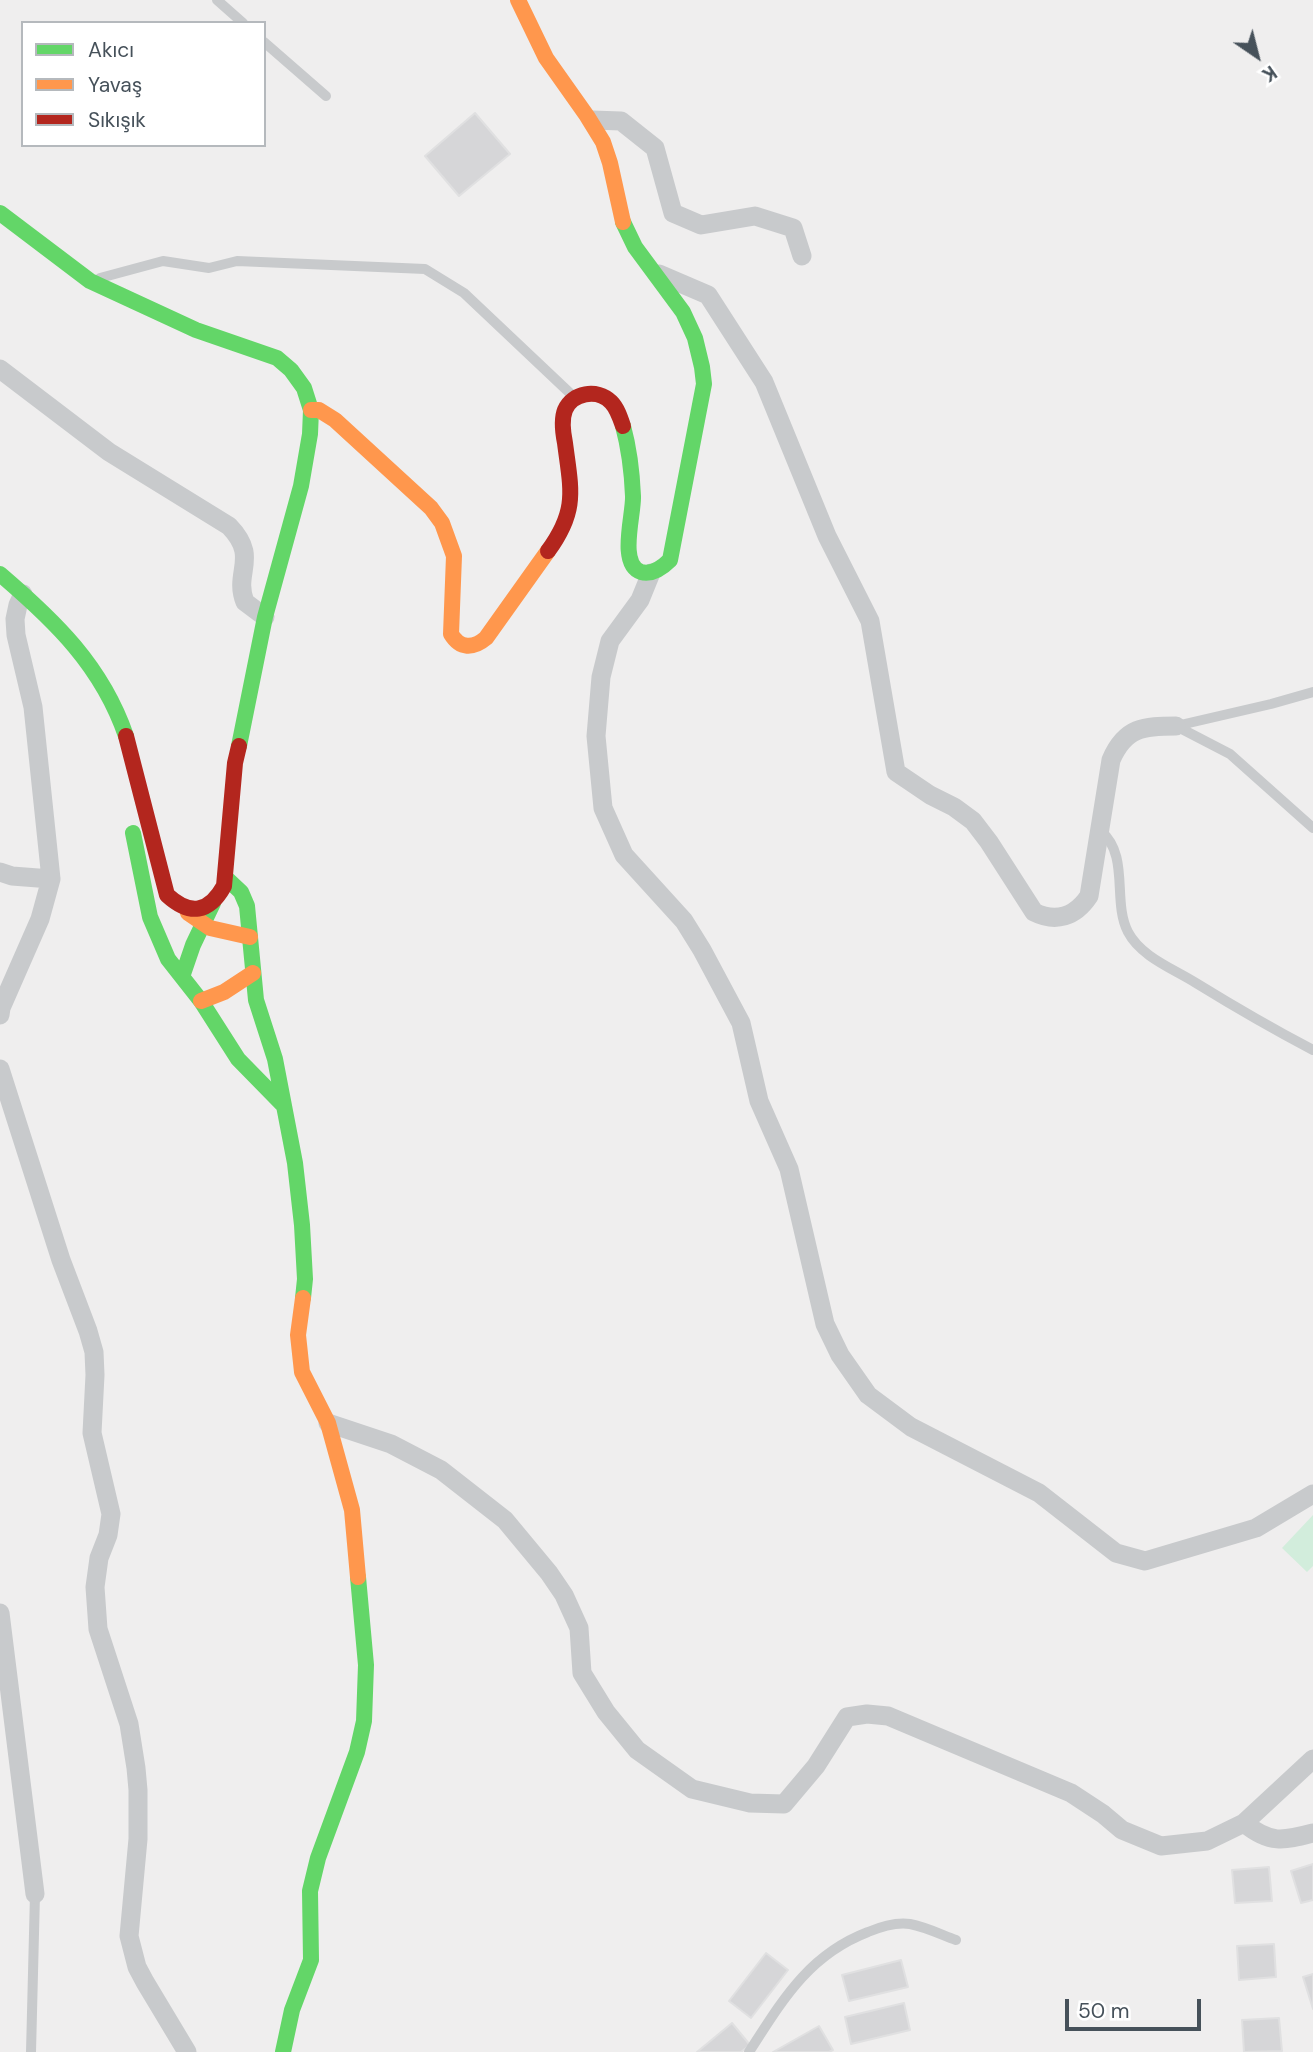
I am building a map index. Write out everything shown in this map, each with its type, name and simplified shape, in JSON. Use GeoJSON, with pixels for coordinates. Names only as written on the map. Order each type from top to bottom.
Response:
{"type":"FeatureCollection","features":[{"type":"Feature","properties":{"kind":"street"},"geometry":{"type":"LineString","coordinates":[[311,410],[318,410],[335,420],[431,508],[442,523],[454,556],[451,634],[458,645],[470,648],[486,638],[525,586],[562,529],[571,493],[562,420],[567,406],[575,398],[587,393],[601,395],[614,403],[620,416],[633,484],[629,560],[635,568],[651,573],[662,569],[670,560],[704,384],[697,341],[687,318],[637,251],[625,229],[618,205],[613,168],[605,145],[592,121],[557,75],[518,0]]}},
{"type":"Feature","properties":{"kind":"street"},"geometry":{"type":"LineString","coordinates":[[592,121],[621,121],[655,148],[673,213],[701,225],[755,216],[793,228],[802,256]]}},
{"type":"Feature","properties":{"kind":"street"},"geometry":{"type":"LineString","coordinates":[[0,214],[90,281],[196,330],[277,358],[291,370],[304,388],[311,410],[310,434],[301,486],[265,617],[235,763],[225,877],[220,895],[213,903],[182,977]]}},
{"type":"Feature","properties":{"kind":"street"},"geometry":{"type":"LineString","coordinates":[[655,272],[708,295],[764,382],[827,536],[870,621],[896,772],[973,821],[1034,912],[1054,919],[1075,913],[1083,906],[1089,897],[1111,760],[1116,747],[1136,730],[1149,726],[1176,726]]}},
{"type":"Feature","properties":{"kind":"street"},"geometry":{"type":"LineString","coordinates":[[0,369],[109,452],[229,526],[236,533],[245,552],[242,590],[245,602],[265,617]]}},
{"type":"Feature","properties":{"kind":"street"},"geometry":{"type":"LineString","coordinates":[[651,573],[639,600],[610,640],[601,677],[596,736],[603,808],[624,855],[684,921],[741,1023],[759,1101],[789,1169],[825,1324],[840,1355],[868,1395],[911,1427],[1039,1493],[1116,1553],[1145,1561],[1256,1528],[1313,1494]]}},
{"type":"Feature","properties":{"kind":"street"},"geometry":{"type":"LineString","coordinates":[[0,574],[75,647],[100,680],[117,711],[131,750],[167,895],[204,924],[220,931],[250,937]]}},
{"type":"Feature","properties":{"kind":"street"},"geometry":{"type":"LineString","coordinates":[[0,1015],[40,919],[51,879],[33,707],[16,635],[15,619],[23,594]]}},
{"type":"Feature","properties":{"kind":"street"},"geometry":{"type":"LineString","coordinates":[[131,750],[123,774],[130,817],[150,917],[168,959],[201,1001],[238,1059],[284,1106]]}},
{"type":"Feature","properties":{"kind":"street"},"geometry":{"type":"LineString","coordinates":[[0,872],[12,876],[51,879]]}},
{"type":"Feature","properties":{"kind":"street"},"geometry":{"type":"LineString","coordinates":[[225,877],[234,883],[247,906],[256,1000],[275,1059],[295,1163],[305,1279],[298,1335],[302,1372],[328,1423],[352,1510],[366,1665],[364,1721],[357,1752],[318,1858],[310,1891],[311,1960],[292,2010],[284,2052]]}},
{"type":"Feature","properties":{"kind":"street"},"geometry":{"type":"LineString","coordinates":[[182,908],[192,910],[213,903]]}},
{"type":"Feature","properties":{"kind":"street"},"geometry":{"type":"LineString","coordinates":[[201,1001],[224,992],[253,972]]}},
{"type":"Feature","properties":{"kind":"street"},"geometry":{"type":"LineString","coordinates":[[0,1069],[61,1260],[94,1352],[92,1433],[111,1514],[108,1535],[96,1573],[95,1615],[129,1724],[138,1790],[138,1839],[129,1936],[145,1982],[187,2052]]}},
{"type":"Feature","properties":{"kind":"street"},"geometry":{"type":"LineString","coordinates":[[328,1423],[391,1444],[441,1470],[505,1520],[564,1595],[579,1628],[582,1672],[606,1713],[637,1750],[692,1789],[750,1803],[784,1804],[816,1766],[847,1717],[867,1714],[888,1716],[1071,1793],[1122,1830],[1161,1846],[1207,1841],[1244,1823],[1313,1759]]}},
{"type":"Feature","properties":{"kind":"street"},"geometry":{"type":"LineString","coordinates":[[0,1612],[35,1894]]}},
{"type":"Feature","properties":{"kind":"street"},"geometry":{"type":"LineString","coordinates":[[1244,1823],[1272,1840],[1313,1833]]}},
{"type":"Feature","properties":{"kind":"lane"},"geometry":{"type":"LineString","coordinates":[[217,0],[241,21]]}},
{"type":"Feature","properties":{"kind":"lane"},"geometry":{"type":"LineString","coordinates":[[266,44],[326,96]]}},
{"type":"Feature","properties":{"kind":"lane"},"geometry":{"type":"LineString","coordinates":[[90,281],[163,261],[209,268],[237,261],[425,269],[464,293],[575,398]]}},
{"type":"Feature","properties":{"kind":"lane"},"geometry":{"type":"LineString","coordinates":[[1176,726],[1313,692]]}},
{"type":"Feature","properties":{"kind":"lane"},"geometry":{"type":"LineString","coordinates":[[1176,726],[1230,754],[1313,828]]}},
{"type":"Feature","properties":{"kind":"lane"},"geometry":{"type":"LineString","coordinates":[[1100,831],[1110,841],[1116,854],[1123,919],[1133,941],[1151,956],[1313,1050]]}},
{"type":"Feature","properties":{"kind":"lane"},"geometry":{"type":"LineString","coordinates":[[31,2052],[35,1894]]}},
{"type":"Feature","properties":{"kind":"lane"},"geometry":{"type":"LineString","coordinates":[[749,2052],[798,1980],[818,1960],[853,1938],[877,1929],[909,1924],[956,1940]]}},
{"type":"Feature","properties":{"kind":"green space"},"geometry":{"type":"Polygon","coordinates":[[[1313,1515],[1313,1566],[1307,1572],[1282,1548],[1313,1515]]]}},
{"type":"Feature","properties":{"kind":"building"},"geometry":{"type":"Polygon","coordinates":[[[475,113],[510,154],[459,196],[425,156],[475,113]]]}},
{"type":"Feature","properties":{"kind":"building"},"geometry":{"type":"Polygon","coordinates":[[[1313,1864],[1313,1900],[1301,1903],[1291,1871],[1313,1864]]]}},
{"type":"Feature","properties":{"kind":"building"},"geometry":{"type":"Polygon","coordinates":[[[1269,1867],[1272,1901],[1235,1903],[1232,1870],[1269,1867]]]}},
{"type":"Feature","properties":{"kind":"building"},"geometry":{"type":"Polygon","coordinates":[[[1274,1944],[1276,1977],[1239,1980],[1237,1946],[1274,1944]]]}},
{"type":"Feature","properties":{"kind":"building"},"geometry":{"type":"Polygon","coordinates":[[[766,1953],[788,1970],[751,2018],[729,2001],[766,1953]]]}},
{"type":"Feature","properties":{"kind":"building"},"geometry":{"type":"Polygon","coordinates":[[[901,1960],[908,1987],[849,2001],[842,1975],[901,1960]]]}},
{"type":"Feature","properties":{"kind":"building"},"geometry":{"type":"Polygon","coordinates":[[[1313,1974],[1313,2009],[1303,1977],[1313,1974]]]}},
{"type":"Feature","properties":{"kind":"building"},"geometry":{"type":"Polygon","coordinates":[[[904,2003],[910,2030],[851,2044],[845,2017],[904,2003]]]}},
{"type":"Feature","properties":{"kind":"building"},"geometry":{"type":"Polygon","coordinates":[[[1279,2018],[1282,2051],[1244,2052],[1242,2020],[1279,2018]]]}},
{"type":"Feature","properties":{"kind":"building"},"geometry":{"type":"Polygon","coordinates":[[[732,2023],[750,2045],[741,2052],[697,2052],[732,2023]]]}},
{"type":"Feature","properties":{"kind":"building"},"geometry":{"type":"Polygon","coordinates":[[[819,2026],[833,2050],[773,2052],[819,2026]]]}},
{"type":"Feature","properties":{"kind":"traffic: fast"},"geometry":{"type":"LineString","coordinates":[[0,213],[90,281],[196,330],[277,358],[291,370],[304,388],[311,410],[310,434],[301,486],[265,617],[239,746]]}},
{"type":"Feature","properties":{"kind":"traffic: fast"},"geometry":{"type":"LineString","coordinates":[[623,222],[635,247],[683,312],[695,338],[704,384],[670,560],[661,568],[649,572],[641,572],[634,567],[630,559],[633,487],[623,426]]}},
{"type":"Feature","properties":{"kind":"traffic: fast"},"geometry":{"type":"LineString","coordinates":[[0,574],[40,609],[75,646],[104,688],[126,736]]}},
{"type":"Feature","properties":{"kind":"traffic: fast"},"geometry":{"type":"LineString","coordinates":[[133,833],[150,917],[168,959],[201,1001],[238,1059],[284,1106]]}},
{"type":"Feature","properties":{"kind":"traffic: fast"},"geometry":{"type":"LineString","coordinates":[[225,877],[241,892],[247,906],[256,1000],[275,1059],[295,1163],[302,1225],[305,1279],[303,1298]]}},
{"type":"Feature","properties":{"kind":"traffic: fast"},"geometry":{"type":"LineString","coordinates":[[182,977],[193,945],[213,903]]}},
{"type":"Feature","properties":{"kind":"traffic: fast"},"geometry":{"type":"LineString","coordinates":[[283,2052],[292,2010],[311,1960],[310,1891],[318,1858],[357,1752],[364,1721],[366,1665],[358,1577]]}},
{"type":"Feature","properties":{"kind":"traffic: slow"},"geometry":{"type":"LineString","coordinates":[[518,0],[546,58],[603,142],[623,222]]}},
{"type":"Feature","properties":{"kind":"traffic: slow"},"geometry":{"type":"LineString","coordinates":[[311,410],[319,410],[335,420],[431,508],[442,523],[454,556],[451,634],[463,645],[472,646],[486,638],[548,551]]}},
{"type":"Feature","properties":{"kind":"traffic: slow"},"geometry":{"type":"LineString","coordinates":[[188,913],[210,928],[250,937]]}},
{"type":"Feature","properties":{"kind":"traffic: slow"},"geometry":{"type":"LineString","coordinates":[[201,1001],[224,992],[253,973]]}},
{"type":"Feature","properties":{"kind":"traffic: slow"},"geometry":{"type":"LineString","coordinates":[[303,1298],[298,1335],[302,1372],[328,1423],[352,1510],[358,1577]]}},
{"type":"Feature","properties":{"kind":"traffic: jam"},"geometry":{"type":"LineString","coordinates":[[548,551],[564,523],[570,499],[563,426],[568,404],[585,394],[599,395],[613,404],[623,426]]}},
{"type":"Feature","properties":{"kind":"traffic: jam"},"geometry":{"type":"LineString","coordinates":[[126,736],[167,895],[175,902],[191,908],[212,902],[224,886],[235,763],[239,746]]}}]}
